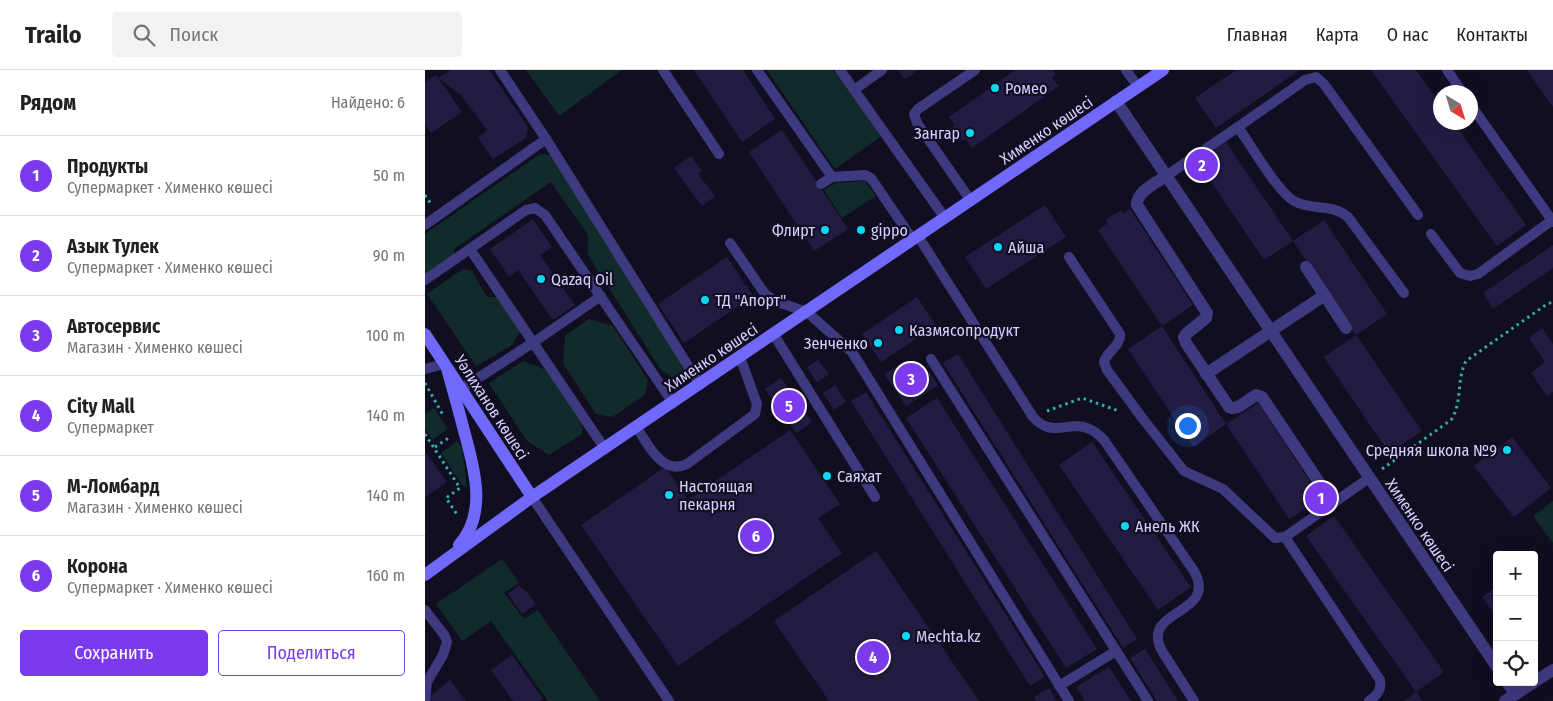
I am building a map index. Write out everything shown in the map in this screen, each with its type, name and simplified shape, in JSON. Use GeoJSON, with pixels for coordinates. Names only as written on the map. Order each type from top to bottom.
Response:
{"type":"FeatureCollection","features":[{"type":"Feature","properties":{"kind":"main road","name":"Хименко көшесі"},"geometry":{"type":"LineString","coordinates":[[429,572],[532,497],[637,428],[1163,70]]}},
{"type":"Feature","properties":{"kind":"main road","name":"Уәлиханов көшесі"},"geometry":{"type":"LineString","coordinates":[[425,334],[532,497]]}},
{"type":"Feature","properties":{"kind":"main road"},"geometry":{"type":"LineString","coordinates":[[429,572],[458,546],[467,534],[473,520],[476,504],[476,488],[471,457],[446,366]]}},
{"type":"Feature","properties":{"kind":"street","name":"Хименко көшесі"},"geometry":{"type":"LineString","coordinates":[[1116,102],[1493,661]]}},
{"type":"Feature","properties":{"kind":"street"},"geometry":{"type":"LineString","coordinates":[[1166,176],[1139,195],[1137,205],[1207,312],[1207,318],[1184,337],[1186,343],[1227,405],[1232,408],[1237,407],[1256,395],[1261,397],[1333,503]]}},
{"type":"Feature","properties":{"kind":"street"},"geometry":{"type":"LineString","coordinates":[[1306,267],[1347,328]]}},
{"type":"Feature","properties":{"kind":"street"},"geometry":{"type":"LineString","coordinates":[[1207,374],[1325,295]]}},
{"type":"Feature","properties":{"kind":"street"},"geometry":{"type":"LineString","coordinates":[[1538,679],[1553,670]]}},
{"type":"Feature","properties":{"kind":"street"},"geometry":{"type":"LineString","coordinates":[[1510,698],[1528,686]]}},
{"type":"Feature","properties":{"kind":"lane"},"geometry":{"type":"LineString","coordinates":[[500,70],[700,385]]}},
{"type":"Feature","properties":{"kind":"lane"},"geometry":{"type":"LineString","coordinates":[[663,70],[719,154]]}},
{"type":"Feature","properties":{"kind":"lane"},"geometry":{"type":"LineString","coordinates":[[757,70],[831,177]]}},
{"type":"Feature","properties":{"kind":"lane"},"geometry":{"type":"LineString","coordinates":[[840,70],[945,218]]}},
{"type":"Feature","properties":{"kind":"lane"},"geometry":{"type":"LineString","coordinates":[[854,90],[881,70]]}},
{"type":"Feature","properties":{"kind":"lane"},"geometry":{"type":"LineString","coordinates":[[971,201],[917,123],[914,114],[918,109],[975,70]]}},
{"type":"Feature","properties":{"kind":"lane"},"geometry":{"type":"LineString","coordinates":[[1126,70],[1138,87]]}},
{"type":"Feature","properties":{"kind":"lane"},"geometry":{"type":"LineString","coordinates":[[1447,70],[1457,85]]}},
{"type":"Feature","properties":{"kind":"lane"},"geometry":{"type":"LineString","coordinates":[[1166,176],[1305,80],[1316,77],[1324,84],[1418,216]]}},
{"type":"Feature","properties":{"kind":"lane"},"geometry":{"type":"LineString","coordinates":[[1431,234],[1460,273],[1470,276],[1478,274],[1552,221],[1478,115]]}},
{"type":"Feature","properties":{"kind":"lane"},"geometry":{"type":"LineString","coordinates":[[1238,127],[1279,186],[1294,201],[1304,205],[1333,208],[1342,211],[1404,292]]}},
{"type":"Feature","properties":{"kind":"lane"},"geometry":{"type":"LineString","coordinates":[[425,225],[546,140]]}},
{"type":"Feature","properties":{"kind":"lane"},"geometry":{"type":"LineString","coordinates":[[821,184],[831,177],[862,175],[871,178],[916,238],[1039,424],[1049,428],[1087,426],[1096,431],[1104,440],[1194,571],[1200,583],[1197,597],[1192,603],[1162,625],[1157,637],[1158,644],[1194,701]]}},
{"type":"Feature","properties":{"kind":"lane"},"geometry":{"type":"LineString","coordinates":[[425,280],[526,210],[535,208],[545,215],[673,403]]}},
{"type":"Feature","properties":{"kind":"lane"},"geometry":{"type":"LineString","coordinates":[[730,243],[765,294],[775,301],[807,312],[852,352],[1069,701]]}},
{"type":"Feature","properties":{"kind":"lane"},"geometry":{"type":"LineString","coordinates":[[470,249],[605,449]]}},
{"type":"Feature","properties":{"kind":"lane"},"geometry":{"type":"LineString","coordinates":[[1069,257],[1120,334],[1119,340],[1107,354],[1104,362],[1107,370],[1184,471],[1223,489],[1275,538],[1285,537],[1369,478]]}},
{"type":"Feature","properties":{"kind":"lane"},"geometry":{"type":"LineString","coordinates":[[461,389],[601,296]]}},
{"type":"Feature","properties":{"kind":"lane"},"geometry":{"type":"LineString","coordinates":[[774,335],[875,497]]}},
{"type":"Feature","properties":{"kind":"lane"},"geometry":{"type":"LineString","coordinates":[[637,428],[657,457],[663,462],[676,467],[687,464],[755,414],[757,409],[756,400],[740,357]]}},
{"type":"Feature","properties":{"kind":"lane"},"geometry":{"type":"LineString","coordinates":[[931,359],[1148,701]]}},
{"type":"Feature","properties":{"kind":"lane"},"geometry":{"type":"LineString","coordinates":[[425,369],[446,366]]}},
{"type":"Feature","properties":{"kind":"lane"},"geometry":{"type":"LineString","coordinates":[[532,497],[669,701]]}},
{"type":"Feature","properties":{"kind":"lane"},"geometry":{"type":"LineString","coordinates":[[1285,537],[1379,680],[1381,684],[1379,692],[1369,701]]}},
{"type":"Feature","properties":{"kind":"lane"},"geometry":{"type":"LineString","coordinates":[[425,610],[445,636],[447,642],[443,655],[427,682],[425,701]]}},
{"type":"Feature","properties":{"kind":"lane"},"geometry":{"type":"LineString","coordinates":[[1059,686],[1116,651]]}},
{"type":"Feature","properties":{"kind":"path"},"geometry":{"type":"LineString","coordinates":[[1369,478],[1451,420],[1458,407],[1459,383],[1466,361],[1547,304],[1553,302]]}},
{"type":"Feature","properties":{"kind":"path"},"geometry":{"type":"LineString","coordinates":[[425,383],[446,419]]}},
{"type":"Feature","properties":{"kind":"path"},"geometry":{"type":"LineString","coordinates":[[1033,417],[1082,398],[1143,419]]}},
{"type":"Feature","properties":{"kind":"path"},"geometry":{"type":"LineString","coordinates":[[435,447],[455,433]]}},
{"type":"Feature","properties":{"kind":"path"},"geometry":{"type":"LineString","coordinates":[[425,434],[460,488],[445,498],[460,519]]}},
{"type":"Feature","properties":{"kind":"green space"},"geometry":{"type":"Polygon","coordinates":[[[526,70],[622,70],[559,116],[526,70]]]}},
{"type":"Feature","properties":{"kind":"green space"},"geometry":{"type":"Polygon","coordinates":[[[767,70],[833,70],[881,136],[835,169],[767,70]]]}},
{"type":"Feature","properties":{"kind":"green space"},"geometry":{"type":"Polygon","coordinates":[[[540,154],[551,155],[685,370],[673,378],[661,370],[588,255],[588,235],[551,182],[454,249],[454,256],[425,275],[425,234],[540,154]]]}},
{"type":"Feature","properties":{"kind":"green space"},"geometry":{"type":"Polygon","coordinates":[[[865,181],[876,196],[842,218],[824,190],[836,183],[865,181]]]}},
{"type":"Feature","properties":{"kind":"green space"},"geometry":{"type":"Polygon","coordinates":[[[463,269],[472,271],[487,297],[497,297],[520,331],[512,345],[476,366],[427,294],[463,269]]]}},
{"type":"Feature","properties":{"kind":"green space"},"geometry":{"type":"Polygon","coordinates":[[[589,319],[613,326],[648,380],[645,395],[612,417],[596,414],[563,363],[565,336],[589,319]]]}},
{"type":"Feature","properties":{"kind":"green space"},"geometry":{"type":"Polygon","coordinates":[[[523,361],[549,371],[582,422],[582,434],[549,455],[527,441],[489,383],[523,361]]]}},
{"type":"Feature","properties":{"kind":"green space"},"geometry":{"type":"Polygon","coordinates":[[[434,408],[448,429],[432,440],[425,429],[425,414],[434,408]]]}},
{"type":"Feature","properties":{"kind":"green space"},"geometry":{"type":"Polygon","coordinates":[[[457,441],[462,447],[467,488],[462,485],[441,453],[457,441]]]}},
{"type":"Feature","properties":{"kind":"green space"},"geometry":{"type":"Polygon","coordinates":[[[1553,501],[1553,543],[1533,516],[1553,501]]]}},
{"type":"Feature","properties":{"kind":"green space"},"geometry":{"type":"Polygon","coordinates":[[[502,559],[519,583],[504,593],[524,619],[538,610],[600,701],[548,701],[491,621],[462,641],[436,604],[502,559]]]}},
{"type":"Feature","properties":{"kind":"building"},"geometry":{"type":"Polygon","coordinates":[[[451,70],[489,70],[528,127],[526,138],[493,159],[478,138],[487,130],[461,95],[438,78],[451,70]]]}},
{"type":"Feature","properties":{"kind":"building"},"geometry":{"type":"Polygon","coordinates":[[[694,70],[743,70],[775,119],[742,142],[694,70]]]}},
{"type":"Feature","properties":{"kind":"building"},"geometry":{"type":"Polygon","coordinates":[[[898,70],[918,70],[905,79],[898,70]]]}},
{"type":"Feature","properties":{"kind":"building"},"geometry":{"type":"Polygon","coordinates":[[[1015,70],[1053,70],[1056,74],[1052,78],[1059,86],[972,148],[965,139],[962,141],[952,126],[955,125],[949,117],[1015,70]]]}},
{"type":"Feature","properties":{"kind":"building"},"geometry":{"type":"Polygon","coordinates":[[[1236,70],[1300,70],[1216,128],[1195,98],[1236,70]]]}},
{"type":"Feature","properties":{"kind":"building"},"geometry":{"type":"Polygon","coordinates":[[[1371,70],[1416,70],[1433,94],[1433,130],[1459,130],[1526,225],[1497,246],[1371,70]]]}},
{"type":"Feature","properties":{"kind":"building"},"geometry":{"type":"Polygon","coordinates":[[[1527,70],[1553,70],[1553,107],[1527,70]]]}},
{"type":"Feature","properties":{"kind":"building"},"geometry":{"type":"Polygon","coordinates":[[[436,75],[462,112],[431,133],[425,124],[425,82],[436,75]]]}},
{"type":"Feature","properties":{"kind":"building"},"geometry":{"type":"Polygon","coordinates":[[[782,130],[848,229],[814,251],[749,152],[782,130]]]}},
{"type":"Feature","properties":{"kind":"building"},"geometry":{"type":"Polygon","coordinates":[[[1226,142],[1293,241],[1264,260],[1197,161],[1226,142]]]}},
{"type":"Feature","properties":{"kind":"building"},"geometry":{"type":"Polygon","coordinates":[[[691,156],[702,171],[698,174],[715,196],[702,206],[674,168],[691,156]]]}},
{"type":"Feature","properties":{"kind":"building"},"geometry":{"type":"Polygon","coordinates":[[[1045,205],[1066,237],[986,289],[965,257],[1045,205]]]}},
{"type":"Feature","properties":{"kind":"building"},"geometry":{"type":"Polygon","coordinates":[[[1130,209],[1193,305],[1162,326],[1098,230],[1108,223],[1106,220],[1121,210],[1123,214],[1130,209]]]}},
{"type":"Feature","properties":{"kind":"building"},"geometry":{"type":"Polygon","coordinates":[[[533,219],[552,247],[540,255],[575,305],[553,320],[518,270],[509,277],[490,249],[533,219]]]}},
{"type":"Feature","properties":{"kind":"building"},"geometry":{"type":"Polygon","coordinates":[[[1324,220],[1387,314],[1356,335],[1293,241],[1324,220]]]}},
{"type":"Feature","properties":{"kind":"building"},"geometry":{"type":"Polygon","coordinates":[[[1553,245],[1553,268],[1493,309],[1483,293],[1553,245]]]}},
{"type":"Feature","properties":{"kind":"building","name":"ТД \"Апорт\""},"geometry":{"type":"Polygon","coordinates":[[[727,257],[753,296],[684,343],[658,304],[727,257]]]}},
{"type":"Feature","properties":{"kind":"building","name":"Казмясопродукт"},"geometry":{"type":"Polygon","coordinates":[[[917,297],[936,326],[881,362],[862,334],[917,297]]]}},
{"type":"Feature","properties":{"kind":"building"},"geometry":{"type":"Polygon","coordinates":[[[1162,326],[1226,424],[1193,447],[1128,349],[1162,326]]]}},
{"type":"Feature","properties":{"kind":"building"},"geometry":{"type":"Polygon","coordinates":[[[1542,328],[1553,344],[1553,392],[1547,396],[1531,373],[1545,362],[1529,338],[1542,328]]]}},
{"type":"Feature","properties":{"kind":"building"},"geometry":{"type":"Polygon","coordinates":[[[1356,335],[1422,431],[1389,453],[1324,357],[1356,335]]]}},
{"type":"Feature","properties":{"kind":"building"},"geometry":{"type":"Polygon","coordinates":[[[958,354],[1137,639],[1123,648],[943,363],[958,354]]]}},
{"type":"Feature","properties":{"kind":"building"},"geometry":{"type":"Polygon","coordinates":[[[818,360],[829,374],[817,383],[807,367],[818,360]]]}},
{"type":"Feature","properties":{"kind":"building"},"geometry":{"type":"Polygon","coordinates":[[[906,360],[913,371],[920,366],[925,373],[929,371],[938,385],[906,406],[884,374],[906,360]]]}},
{"type":"Feature","properties":{"kind":"building"},"geometry":{"type":"Polygon","coordinates":[[[781,378],[812,422],[796,433],[765,389],[781,378]]]}},
{"type":"Feature","properties":{"kind":"building"},"geometry":{"type":"Polygon","coordinates":[[[835,385],[846,402],[834,410],[823,393],[835,385]]]}},
{"type":"Feature","properties":{"kind":"building"},"geometry":{"type":"Polygon","coordinates":[[[866,392],[1045,677],[1030,686],[851,401],[866,392]]]}},
{"type":"Feature","properties":{"kind":"building"},"geometry":{"type":"Polygon","coordinates":[[[937,398],[1097,649],[1066,668],[906,418],[937,398]]]}},
{"type":"Feature","properties":{"kind":"building"},"geometry":{"type":"Polygon","coordinates":[[[1258,403],[1321,498],[1289,519],[1226,424],[1258,403]]]}},
{"type":"Feature","properties":{"kind":"building"},"geometry":{"type":"Polygon","coordinates":[[[790,430],[840,504],[818,518],[842,553],[678,666],[581,525],[665,467],[688,500],[790,430]]]}},
{"type":"Feature","properties":{"kind":"building"},"geometry":{"type":"Polygon","coordinates":[[[1512,437],[1551,488],[1514,517],[1474,466],[1512,437]]]}},
{"type":"Feature","properties":{"kind":"building","name":"Анель ЖК"},"geometry":{"type":"Polygon","coordinates":[[[1092,442],[1191,587],[1158,610],[1059,465],[1092,442]]]}},
{"type":"Feature","properties":{"kind":"building"},"geometry":{"type":"Polygon","coordinates":[[[425,452],[447,482],[425,497],[425,452]]]}},
{"type":"Feature","properties":{"kind":"building"},"geometry":{"type":"Polygon","coordinates":[[[1334,516],[1444,672],[1416,692],[1306,536],[1334,516]]]}},
{"type":"Feature","properties":{"kind":"building"},"geometry":{"type":"Polygon","coordinates":[[[876,551],[979,701],[829,701],[774,621],[876,551]]]}},
{"type":"Feature","properties":{"kind":"building"},"geometry":{"type":"Polygon","coordinates":[[[519,586],[527,592],[536,604],[522,614],[508,594],[519,586]]]}},
{"type":"Feature","properties":{"kind":"building"},"geometry":{"type":"Polygon","coordinates":[[[1493,590],[1493,612],[1482,597],[1493,590]]]}},
{"type":"Feature","properties":{"kind":"building"},"geometry":{"type":"Polygon","coordinates":[[[1145,649],[1178,701],[1157,701],[1130,658],[1145,649]]]}},
{"type":"Feature","properties":{"kind":"building"},"geometry":{"type":"Polygon","coordinates":[[[512,655],[543,699],[539,701],[513,701],[491,670],[512,655]]]}},
{"type":"Feature","properties":{"kind":"building"},"geometry":{"type":"Polygon","coordinates":[[[1109,667],[1131,701],[1085,701],[1076,687],[1109,667]]]}},
{"type":"Feature","properties":{"kind":"building"},"geometry":{"type":"Polygon","coordinates":[[[450,680],[466,701],[432,701],[429,697],[450,680]]]}},
{"type":"Feature","properties":{"kind":"building"},"geometry":{"type":"Polygon","coordinates":[[[1049,688],[1057,701],[1036,701],[1034,697],[1049,688]]]}},
{"type":"Feature","properties":{"kind":"building"},"geometry":{"type":"Polygon","coordinates":[[[1416,692],[1423,701],[1404,701],[1416,692]]]}},
{"type":"Feature","properties":{"kind":"place","name":"Ромео"},"geometry":{"type":"Point","coordinates":[995,88]}},
{"type":"Feature","properties":{"kind":"place","name":"Зангар"},"geometry":{"type":"Point","coordinates":[970,133]}},
{"type":"Feature","properties":{"kind":"place","name":"Азык Тулек"},"geometry":{"type":"Point","coordinates":[1202,165]}},
{"type":"Feature","properties":{"kind":"place","name":"Флирт"},"geometry":{"type":"Point","coordinates":[825,230]}},
{"type":"Feature","properties":{"kind":"place","name":"gippo"},"geometry":{"type":"Point","coordinates":[861,230]}},
{"type":"Feature","properties":{"kind":"place","name":"Айша"},"geometry":{"type":"Point","coordinates":[998,247]}},
{"type":"Feature","properties":{"kind":"place","name":"Qazaq Oil"},"geometry":{"type":"Point","coordinates":[541,279]}},
{"type":"Feature","properties":{"kind":"place","name":"ТД \"Апорт\""},"geometry":{"type":"Point","coordinates":[705,300]}},
{"type":"Feature","properties":{"kind":"place","name":"Казмясопродукт"},"geometry":{"type":"Point","coordinates":[899,330]}},
{"type":"Feature","properties":{"kind":"place","name":"Зенченко"},"geometry":{"type":"Point","coordinates":[878,343]}},
{"type":"Feature","properties":{"kind":"place","name":"Автосервис"},"geometry":{"type":"Point","coordinates":[911,379]}},
{"type":"Feature","properties":{"kind":"place","name":"М-Ломбард"},"geometry":{"type":"Point","coordinates":[789,406]}},
{"type":"Feature","properties":{"kind":"place","name":"Средняя школа №9"},"geometry":{"type":"Point","coordinates":[1507,450]}},
{"type":"Feature","properties":{"kind":"place","name":"Саяхат"},"geometry":{"type":"Point","coordinates":[827,476]}},
{"type":"Feature","properties":{"kind":"place","name":"Настоящая пекарня"},"geometry":{"type":"Point","coordinates":[669,495]}},
{"type":"Feature","properties":{"kind":"place","name":"Продукты"},"geometry":{"type":"Point","coordinates":[1321,498]}},
{"type":"Feature","properties":{"kind":"place","name":"Анель ЖК"},"geometry":{"type":"Point","coordinates":[1125,526]}},
{"type":"Feature","properties":{"kind":"place","name":"Корона"},"geometry":{"type":"Point","coordinates":[756,536]}},
{"type":"Feature","properties":{"kind":"place","name":"Mechta.kz"},"geometry":{"type":"Point","coordinates":[906,636]}},
{"type":"Feature","properties":{"kind":"place","name":"City Mall"},"geometry":{"type":"Point","coordinates":[873,657]}}]}
